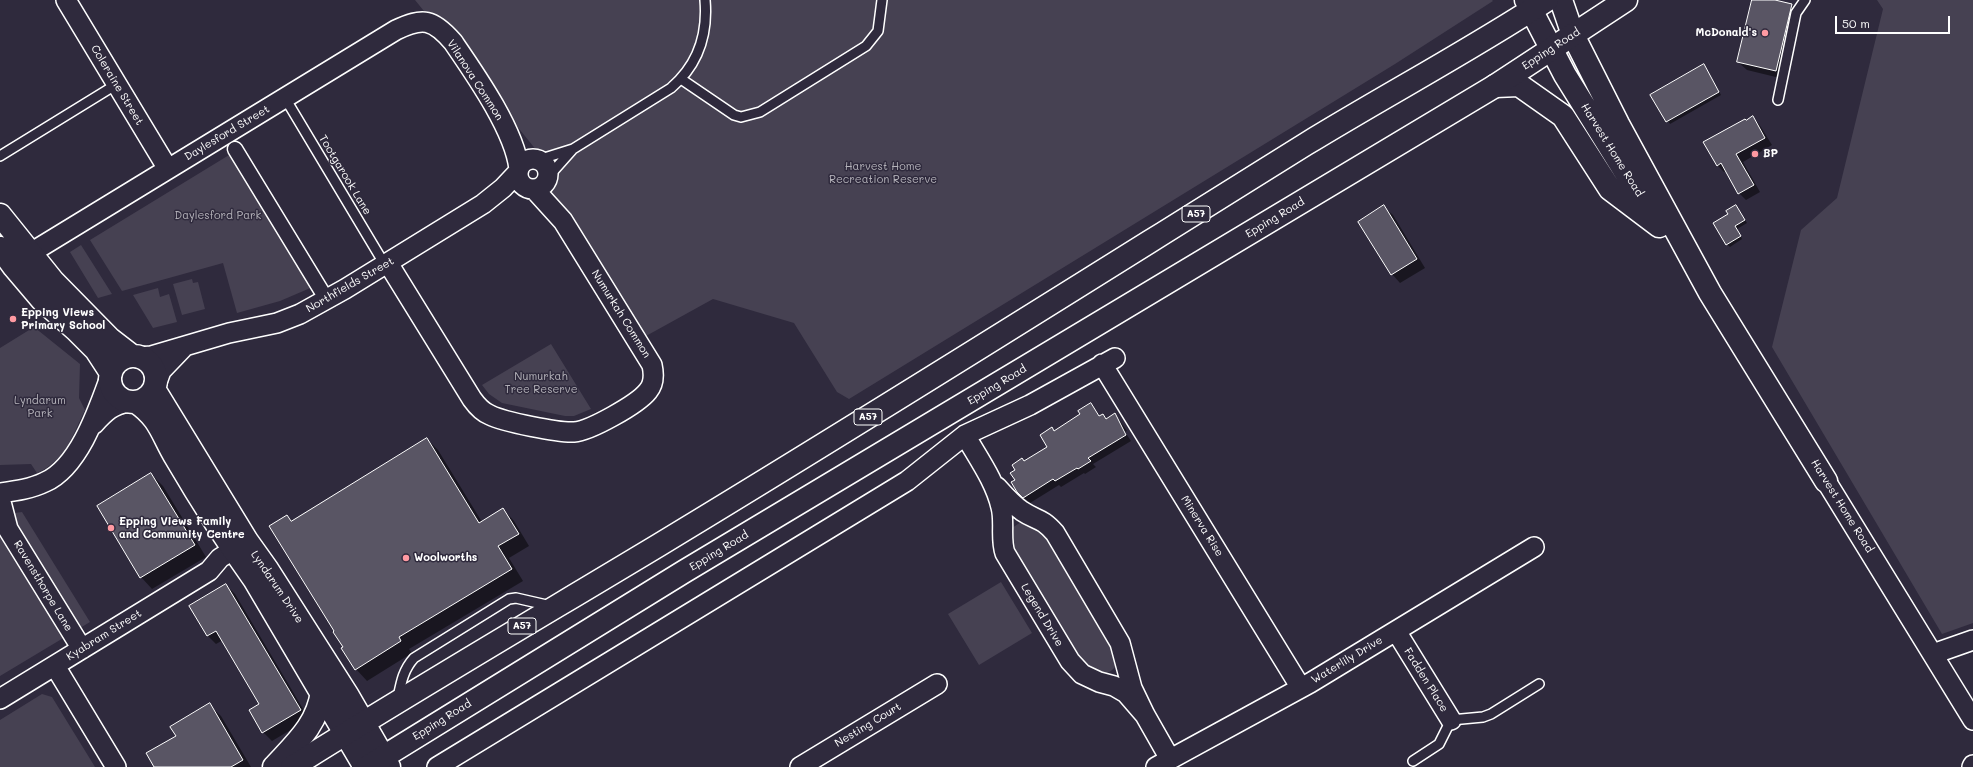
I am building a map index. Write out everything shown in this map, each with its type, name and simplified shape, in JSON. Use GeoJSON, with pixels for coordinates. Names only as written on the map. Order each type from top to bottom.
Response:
{"type":"FeatureCollection","features":[{"type":"Feature","properties":{"kind":"main road","name":"Harvest Home Road"},"geometry":{"type":"LineString","coordinates":[[1561,0],[1573,35],[1648,180],[1710,293],[1826,481]]}},
{"type":"Feature","properties":{"kind":"main road","name":"Epping Road"},"geometry":{"type":"LineString","coordinates":[[376,764],[692,567],[1495,86],[1626,0]]}},
{"type":"Feature","properties":{"kind":"main road","name":"Harvest Home Road"},"geometry":{"type":"LineString","coordinates":[[1535,4],[1551,50],[1594,123],[1670,244],[1710,293]]}},
{"type":"Feature","properties":{"kind":"main road","name":"A57"},"geometry":{"type":"LineString","coordinates":[[346,734],[554,606],[656,547],[1535,4]]}},
{"type":"Feature","properties":{"kind":"main road"},"geometry":{"type":"LineString","coordinates":[[1495,86],[1519,86],[1541,99],[1563,116],[1610,189],[1659,226]]}},
{"type":"Feature","properties":{"kind":"main road"},"geometry":{"type":"LineString","coordinates":[[0,215],[29,254],[52,281],[110,339],[136,357],[147,361],[153,368],[156,376],[155,387],[147,398],[132,402],[121,399],[114,393],[110,375],[96,350],[42,300],[0,248]]}},
{"type":"Feature","properties":{"kind":"main road"},"geometry":{"type":"LineString","coordinates":[[110,375],[119,361],[136,357]]}},
{"type":"Feature","properties":{"kind":"main road","name":"Lyndarum Drive"},"geometry":{"type":"LineString","coordinates":[[155,387],[243,550],[254,579],[322,691],[346,734],[376,764]]}},
{"type":"Feature","properties":{"kind":"main road","name":"Lyndarum Drive"},"geometry":{"type":"LineString","coordinates":[[132,402],[153,415],[175,457],[243,550],[267,569],[364,722],[376,764]]}},
{"type":"Feature","properties":{"kind":"main road"},"geometry":{"type":"LineString","coordinates":[[274,767],[295,744],[316,717],[322,691]]}},
{"type":"Feature","properties":{"kind":"main road"},"geometry":{"type":"LineString","coordinates":[[292,767],[346,734]]}},
{"type":"Feature","properties":{"kind":"street","name":"Coleraine Street"},"geometry":{"type":"LineString","coordinates":[[66,0],[168,169]]}},
{"type":"Feature","properties":{"kind":"street","name":"Daylesford Street"},"geometry":{"type":"LineString","coordinates":[[29,254],[396,30],[414,22],[428,22]]}},
{"type":"Feature","properties":{"kind":"street","name":"Vilanova Common"},"geometry":{"type":"LineString","coordinates":[[428,22],[438,27],[452,42],[504,124],[519,144],[527,165]]}},
{"type":"Feature","properties":{"kind":"street"},"geometry":{"type":"LineString","coordinates":[[235,149],[327,300]]}},
{"type":"Feature","properties":{"kind":"street","name":"Northfields Street"},"geometry":{"type":"LineString","coordinates":[[136,357],[184,347],[228,333],[277,323],[300,314],[327,300],[387,264],[483,204],[504,188],[527,165]]}},
{"type":"Feature","properties":{"kind":"street"},"geometry":{"type":"LineString","coordinates":[[527,165],[546,167],[539,184],[519,180],[527,165]]}},
{"type":"Feature","properties":{"kind":"street","name":"Northfields Street"},"geometry":{"type":"LineString","coordinates":[[483,204],[539,184]]}},
{"type":"Feature","properties":{"kind":"street","name":"Numurkah Common"},"geometry":{"type":"LineString","coordinates":[[387,264],[472,399],[483,411],[502,420],[566,432],[586,430],[596,426],[648,392],[654,379],[654,372],[648,357],[539,184]]}},
{"type":"Feature","properties":{"kind":"street","name":"Northfields Street"},"geometry":{"type":"LineString","coordinates":[[155,387],[161,371],[184,347]]}},
{"type":"Feature","properties":{"kind":"street","name":"Minerva Rise"},"geometry":{"type":"LineString","coordinates":[[965,435],[1030,405],[1109,361],[1301,688]]}},
{"type":"Feature","properties":{"kind":"street"},"geometry":{"type":"LineString","coordinates":[[0,493],[37,486],[56,476],[71,461],[87,432],[110,375]]}},
{"type":"Feature","properties":{"kind":"street"},"geometry":{"type":"LineString","coordinates":[[87,432],[104,413],[116,404],[132,402]]}},
{"type":"Feature","properties":{"kind":"street"},"geometry":{"type":"LineString","coordinates":[[437,767],[907,481],[965,435]]}},
{"type":"Feature","properties":{"kind":"street","name":"Legend Drive"},"geometry":{"type":"LineString","coordinates":[[965,435],[990,478],[1001,506],[1004,521],[1003,547],[1008,559],[1070,661],[1082,674],[1098,682],[1114,686],[1126,693],[1144,715]]}},
{"type":"Feature","properties":{"kind":"street","name":"Legend Drive"},"geometry":{"type":"LineString","coordinates":[[990,478],[1008,500],[1023,511],[1045,522],[1054,533],[1120,643],[1132,688],[1163,763]]}},
{"type":"Feature","properties":{"kind":"street","name":"Harvest Home Road"},"geometry":{"type":"LineString","coordinates":[[1826,481],[1973,720]]}},
{"type":"Feature","properties":{"kind":"street","name":"Ravensthorpe Lane"},"geometry":{"type":"LineString","coordinates":[[0,498],[8,529],[82,649]]}},
{"type":"Feature","properties":{"kind":"street"},"geometry":{"type":"LineString","coordinates":[[1004,535],[1011,523],[1020,517],[1036,517]]}},
{"type":"Feature","properties":{"kind":"street","name":"Waterlily Drive"},"geometry":{"type":"LineString","coordinates":[[1163,763],[1301,688],[1534,547]]}},
{"type":"Feature","properties":{"kind":"street","name":"Kyabram Street"},"geometry":{"type":"LineString","coordinates":[[0,699],[209,571],[225,566],[243,550]]}},
{"type":"Feature","properties":{"kind":"street","name":"Fadden Place"},"geometry":{"type":"LineString","coordinates":[[1396,631],[1451,720]]}},
{"type":"Feature","properties":{"kind":"street"},"geometry":{"type":"LineString","coordinates":[[1932,654],[1973,640]]}},
{"type":"Feature","properties":{"kind":"street"},"geometry":{"type":"LineString","coordinates":[[1098,682],[1112,678],[1126,663]]}},
{"type":"Feature","properties":{"kind":"street"},"geometry":{"type":"LineString","coordinates":[[55,666],[116,767]]}},
{"type":"Feature","properties":{"kind":"street","name":"Nesting Court"},"geometry":{"type":"LineString","coordinates":[[800,767],[936,684]]}},
{"type":"Feature","properties":{"kind":"lane"},"geometry":{"type":"LineString","coordinates":[[527,165],[573,149],[671,88],[681,79],[696,58],[702,44],[705,28],[705,0]]}},
{"type":"Feature","properties":{"kind":"lane"},"geometry":{"type":"LineString","coordinates":[[681,79],[734,115],[741,117],[760,112],[866,46],[878,30],[882,0]]}},
{"type":"Feature","properties":{"kind":"lane"},"geometry":{"type":"LineString","coordinates":[[1778,100],[1796,13],[1805,0]]}},
{"type":"Feature","properties":{"kind":"lane"},"geometry":{"type":"LineString","coordinates":[[0,156],[117,84]]}},
{"type":"Feature","properties":{"kind":"lane","name":"Tootgarook Lane"},"geometry":{"type":"LineString","coordinates":[[285,98],[387,264]]}},
{"type":"Feature","properties":{"kind":"lane"},"geometry":{"type":"LineString","coordinates":[[539,184],[573,149]]}},
{"type":"Feature","properties":{"kind":"lane"},"geometry":{"type":"LineString","coordinates":[[397,702],[403,674],[407,666],[414,658],[509,599],[516,598],[529,600],[554,606]]}},
{"type":"Feature","properties":{"kind":"lane"},"geometry":{"type":"LineString","coordinates":[[1451,720],[1479,718],[1491,714],[1539,684]]}},
{"type":"Feature","properties":{"kind":"lane","name":"Fadden Place"},"geometry":{"type":"LineString","coordinates":[[1413,761],[1439,744],[1451,720]]}},
{"type":"Feature","properties":{"kind":"green space","name":"Harvest Home Recreation Reserve"},"geometry":{"type":"Polygon","coordinates":[[[415,0],[1493,1],[1395,64],[849,399],[837,392],[794,323],[713,299],[646,336],[547,186],[551,174],[537,151],[415,0]]]}},
{"type":"Feature","properties":{"kind":"green space"},"geometry":{"type":"Polygon","coordinates":[[[1877,0],[1973,0],[1973,623],[1942,634],[1772,347],[1801,230],[1837,198],[1883,9],[1877,0]]]}},
{"type":"Feature","properties":{"kind":"green space","name":"Daylesford Park"},"geometry":{"type":"Polygon","coordinates":[[[234,152],[315,286],[280,301],[237,313],[223,263],[122,291],[90,240],[234,152]]]}},
{"type":"Feature","properties":{"kind":"green space"},"geometry":{"type":"Polygon","coordinates":[[[81,245],[112,294],[98,298],[70,252],[81,245]]]}},
{"type":"Feature","properties":{"kind":"green space"},"geometry":{"type":"Polygon","coordinates":[[[192,279],[193,283],[198,282],[205,309],[182,315],[173,284],[192,279]]]}},
{"type":"Feature","properties":{"kind":"green space"},"geometry":{"type":"Polygon","coordinates":[[[158,288],[160,297],[169,294],[177,322],[153,328],[133,295],[158,288]]]}},
{"type":"Feature","properties":{"kind":"green space","name":"Lyndarum Park"},"geometry":{"type":"Polygon","coordinates":[[[34,327],[80,364],[79,398],[85,410],[72,438],[62,454],[47,468],[37,473],[31,464],[0,465],[0,348],[34,327]]]}},
{"type":"Feature","properties":{"kind":"green space","name":"Numurkah Tree Reserve"},"geometry":{"type":"Polygon","coordinates":[[[551,344],[591,409],[574,416],[565,416],[502,403],[489,394],[482,385],[551,344]]]}},
{"type":"Feature","properties":{"kind":"green space"},"geometry":{"type":"Polygon","coordinates":[[[22,512],[90,622],[0,676],[0,515],[22,512]]]}},
{"type":"Feature","properties":{"kind":"green space"},"geometry":{"type":"Polygon","coordinates":[[[1024,520],[1040,524],[1113,641],[1118,663],[1111,671],[1104,674],[1086,669],[1012,555],[1012,528],[1024,520]]]}},
{"type":"Feature","properties":{"kind":"green space"},"geometry":{"type":"Polygon","coordinates":[[[1001,582],[1032,633],[979,665],[948,614],[1001,582]]]}},
{"type":"Feature","properties":{"kind":"green space"},"geometry":{"type":"Polygon","coordinates":[[[42,694],[52,697],[95,767],[0,767],[0,720],[42,694]]]}},
{"type":"Feature","properties":{"kind":"building","name":"McDonald's"},"geometry":{"type":"Polygon","coordinates":[[[1752,0],[1775,0],[1792,4],[1776,71],[1737,62],[1752,0]]]}},
{"type":"Feature","properties":{"kind":"building"},"geometry":{"type":"Polygon","coordinates":[[[1704,64],[1719,92],[1666,122],[1650,95],[1704,64]]]}},
{"type":"Feature","properties":{"kind":"building"},"geometry":{"type":"Polygon","coordinates":[[[1753,116],[1765,138],[1736,154],[1754,185],[1738,194],[1721,163],[1717,166],[1703,142],[1753,116]]]}},
{"type":"Feature","properties":{"kind":"building"},"geometry":{"type":"Polygon","coordinates":[[[1384,205],[1417,259],[1391,275],[1358,222],[1384,205]]]}},
{"type":"Feature","properties":{"kind":"building"},"geometry":{"type":"Polygon","coordinates":[[[1736,205],[1745,220],[1735,226],[1741,236],[1726,245],[1713,223],[1728,214],[1726,211],[1736,205]]]}},
{"type":"Feature","properties":{"kind":"building"},"geometry":{"type":"Polygon","coordinates":[[[1091,403],[1099,416],[1103,414],[1106,419],[1115,413],[1126,435],[1088,458],[1091,461],[1078,469],[1077,468],[1055,481],[1053,479],[1023,498],[1011,482],[1015,480],[1010,473],[1015,470],[1012,465],[1022,458],[1024,461],[1047,447],[1040,435],[1052,427],[1054,431],[1080,414],[1078,411],[1091,403]]]}},
{"type":"Feature","properties":{"kind":"building"},"geometry":{"type":"Polygon","coordinates":[[[427,438],[479,523],[503,508],[519,534],[498,546],[512,569],[399,637],[401,641],[355,670],[341,648],[343,647],[333,632],[334,631],[269,526],[287,515],[291,521],[427,438]]]}},
{"type":"Feature","properties":{"kind":"building"},"geometry":{"type":"Polygon","coordinates":[[[151,473],[195,545],[140,578],[97,506],[151,473]]]}},
{"type":"Feature","properties":{"kind":"building"},"geometry":{"type":"Polygon","coordinates":[[[226,584],[301,710],[262,733],[249,710],[259,704],[216,631],[207,636],[189,606],[226,584]]]}},
{"type":"Feature","properties":{"kind":"building"},"geometry":{"type":"Polygon","coordinates":[[[210,703],[243,760],[231,767],[154,767],[146,753],[176,736],[170,727],[210,703]]]}},
{"type":"Feature","properties":{"kind":"place","name":"McDonald's"},"geometry":{"type":"Point","coordinates":[1765,33]}},
{"type":"Feature","properties":{"kind":"place","name":"BP"},"geometry":{"type":"Point","coordinates":[1755,154]}},
{"type":"Feature","properties":{"kind":"place","name":"Epping Views Primary School"},"geometry":{"type":"Point","coordinates":[13,319]}},
{"type":"Feature","properties":{"kind":"place","name":"Epping Views Family and Community Centre"},"geometry":{"type":"Point","coordinates":[111,528]}},
{"type":"Feature","properties":{"kind":"place","name":"Woolworths"},"geometry":{"type":"Point","coordinates":[406,558]}}]}
